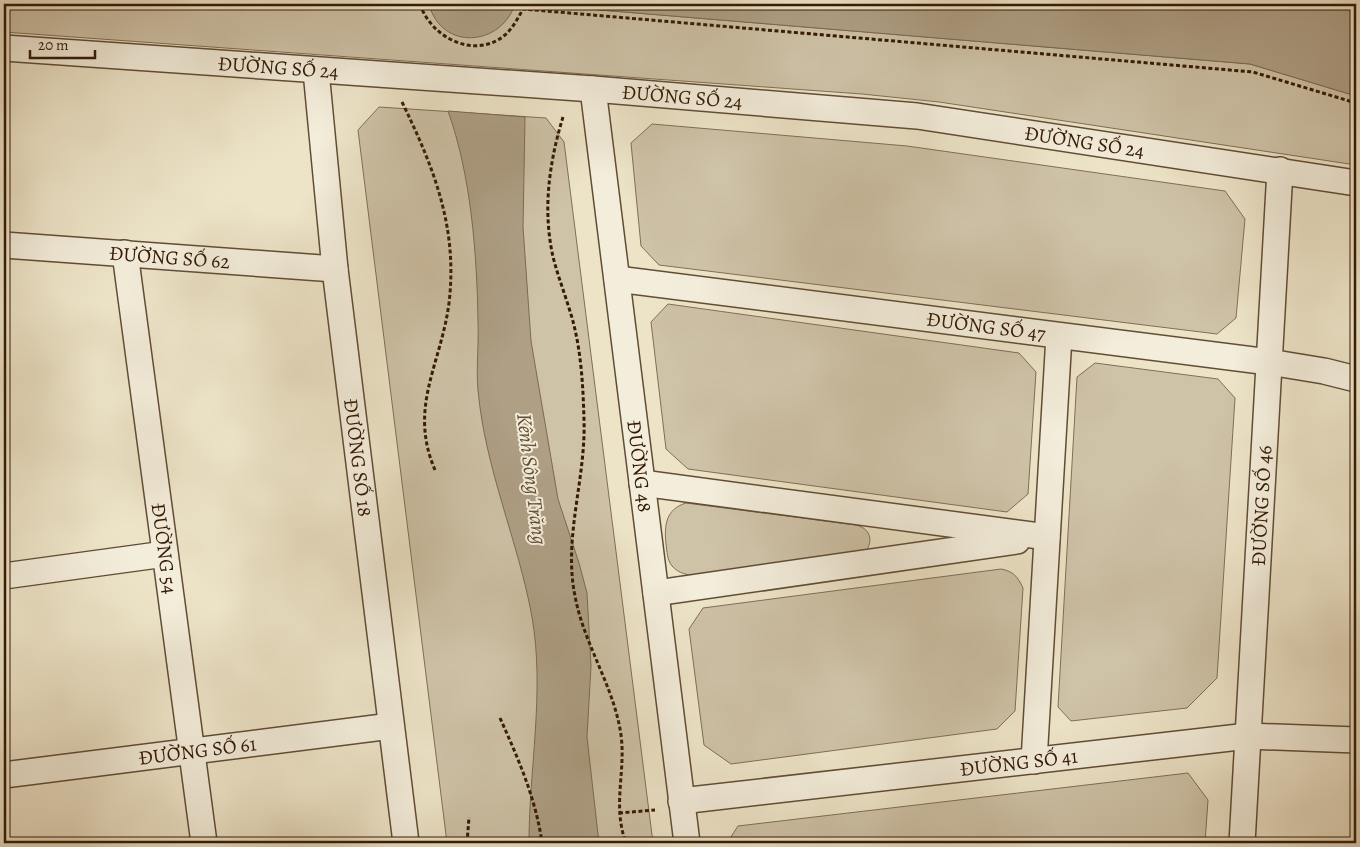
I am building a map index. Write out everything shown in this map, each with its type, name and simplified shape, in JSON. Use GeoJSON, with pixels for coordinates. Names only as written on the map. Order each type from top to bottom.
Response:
{"type":"FeatureCollection","features":[{"type":"Feature","properties":{"kind":"street","name":"ĐƯỜNG SỐ 24"},"geometry":{"type":"LineString","coordinates":[[4,48],[593,89],[917,116],[1356,183]]}},
{"type":"Feature","properties":{"kind":"street","name":"ĐƯỜNG SỐ 18"},"geometry":{"type":"LineString","coordinates":[[316,71],[335,269],[406,843]]}},
{"type":"Feature","properties":{"kind":"street","name":"ĐƯỜNG 48"},"geometry":{"type":"LineString","coordinates":[[593,89],[687,843]]}},
{"type":"Feature","properties":{"kind":"street","name":"ĐƯỜNG SỐ 46"},"geometry":{"type":"LineString","coordinates":[[1242,843],[1280,170]]}},
{"type":"Feature","properties":{"kind":"street","name":"ĐƯỜNG SỐ 62"},"geometry":{"type":"LineString","coordinates":[[4,245],[335,269]]}},
{"type":"Feature","properties":{"kind":"street","name":"ĐƯỜNG 54"},"geometry":{"type":"LineString","coordinates":[[125,253],[204,843]]}},
{"type":"Feature","properties":{"kind":"street","name":"ĐƯỜNG SỐ 47"},"geometry":{"type":"LineString","coordinates":[[617,279],[1269,362],[1324,371],[1356,379]]}},
{"type":"Feature","properties":{"kind":"street"},"geometry":{"type":"LineString","coordinates":[[1034,760],[1059,336]]}},
{"type":"Feature","properties":{"kind":"street"},"geometry":{"type":"LineString","coordinates":[[642,483],[1047,537]]}},
{"type":"Feature","properties":{"kind":"street"},"geometry":{"type":"LineString","coordinates":[[656,593],[1047,537]]}},
{"type":"Feature","properties":{"kind":"street"},"geometry":{"type":"LineString","coordinates":[[4,576],[165,554]]}},
{"type":"Feature","properties":{"kind":"street","name":"ĐƯỜNG SỐ 61"},"geometry":{"type":"LineString","coordinates":[[4,775],[392,726]]}},
{"type":"Feature","properties":{"kind":"street","name":"ĐƯỜNG SỐ 41"},"geometry":{"type":"LineString","coordinates":[[681,801],[1248,736],[1356,740]]}},
{"type":"Feature","properties":{"kind":"path"},"geometry":{"type":"LineString","coordinates":[[420,4],[423,14],[432,26],[446,38],[460,44],[479,46],[494,42],[506,34],[523,10],[1253,72],[1356,103]]}},
{"type":"Feature","properties":{"kind":"path"},"geometry":{"type":"LineString","coordinates":[[402,102],[427,155],[439,189],[447,219],[450,249],[451,273],[446,322],[423,409],[426,450],[435,470]]}},
{"type":"Feature","properties":{"kind":"path"},"geometry":{"type":"LineString","coordinates":[[563,117],[553,156],[548,216],[554,263],[569,308],[580,363],[584,442],[571,554],[574,595],[587,640],[614,701],[621,738],[619,813],[626,843]]}},
{"type":"Feature","properties":{"kind":"path"},"geometry":{"type":"LineString","coordinates":[[500,718],[535,804],[542,843]]}},
{"type":"Feature","properties":{"kind":"path"},"geometry":{"type":"LineString","coordinates":[[619,813],[654,810]]}},
{"type":"Feature","properties":{"kind":"path"},"geometry":{"type":"LineString","coordinates":[[467,843],[469,817]]}},
{"type":"Feature","properties":{"kind":"shaded area"},"geometry":{"type":"Polygon","coordinates":[[[4,4],[528,4],[1250,64],[1356,96],[1356,165],[939,102],[862,94],[4,32],[4,4]]]}},
{"type":"Feature","properties":{"kind":"shaded area"},"geometry":{"type":"Polygon","coordinates":[[[379,107],[546,118],[564,142],[653,843],[447,843],[358,130],[379,107]]]}},
{"type":"Feature","properties":{"kind":"shaded area"},"geometry":{"type":"Polygon","coordinates":[[[652,124],[907,146],[1225,191],[1245,219],[1236,318],[1217,334],[659,265],[641,246],[631,143],[652,124]]]}},
{"type":"Feature","properties":{"kind":"shaded area"},"geometry":{"type":"Polygon","coordinates":[[[668,304],[1019,353],[1036,372],[1028,494],[1007,512],[688,469],[666,449],[651,322],[668,304]]]}},
{"type":"Feature","properties":{"kind":"shaded area"},"geometry":{"type":"Polygon","coordinates":[[[1095,363],[1218,379],[1235,398],[1217,678],[1187,708],[1071,721],[1058,707],[1077,377],[1095,363]]]}},
{"type":"Feature","properties":{"kind":"shaded area"},"geometry":{"type":"Polygon","coordinates":[[[686,503],[856,525],[868,532],[870,539],[866,552],[697,576],[687,575],[678,571],[670,564],[665,537],[666,524],[670,514],[674,509],[686,503]]]}},
{"type":"Feature","properties":{"kind":"shaded area"},"geometry":{"type":"Polygon","coordinates":[[[1001,569],[1015,575],[1023,588],[1015,711],[997,729],[731,764],[704,745],[689,629],[703,608],[1001,569]]]}},
{"type":"Feature","properties":{"kind":"shaded area"},"geometry":{"type":"Polygon","coordinates":[[[1188,773],[1208,800],[1205,843],[727,843],[738,826],[1188,773]]]}},
{"type":"Feature","properties":{"kind":"water"},"geometry":{"type":"Polygon","coordinates":[[[429,4],[515,4],[508,18],[497,29],[485,35],[471,38],[458,36],[446,30],[436,19],[429,4]]]}},
{"type":"Feature","properties":{"kind":"water"},"geometry":{"type":"Polygon","coordinates":[[[528,4],[1356,4],[1356,96],[1250,64],[528,4]]]}},
{"type":"Feature","properties":{"kind":"water","name":"Kênh Sông Trăng"},"geometry":{"type":"Polygon","coordinates":[[[448,111],[525,117],[523,227],[531,341],[558,499],[587,593],[591,666],[587,737],[599,843],[529,843],[537,702],[536,645],[526,588],[494,476],[482,419],[477,382],[478,331],[474,242],[462,161],[448,111]]]}}]}
